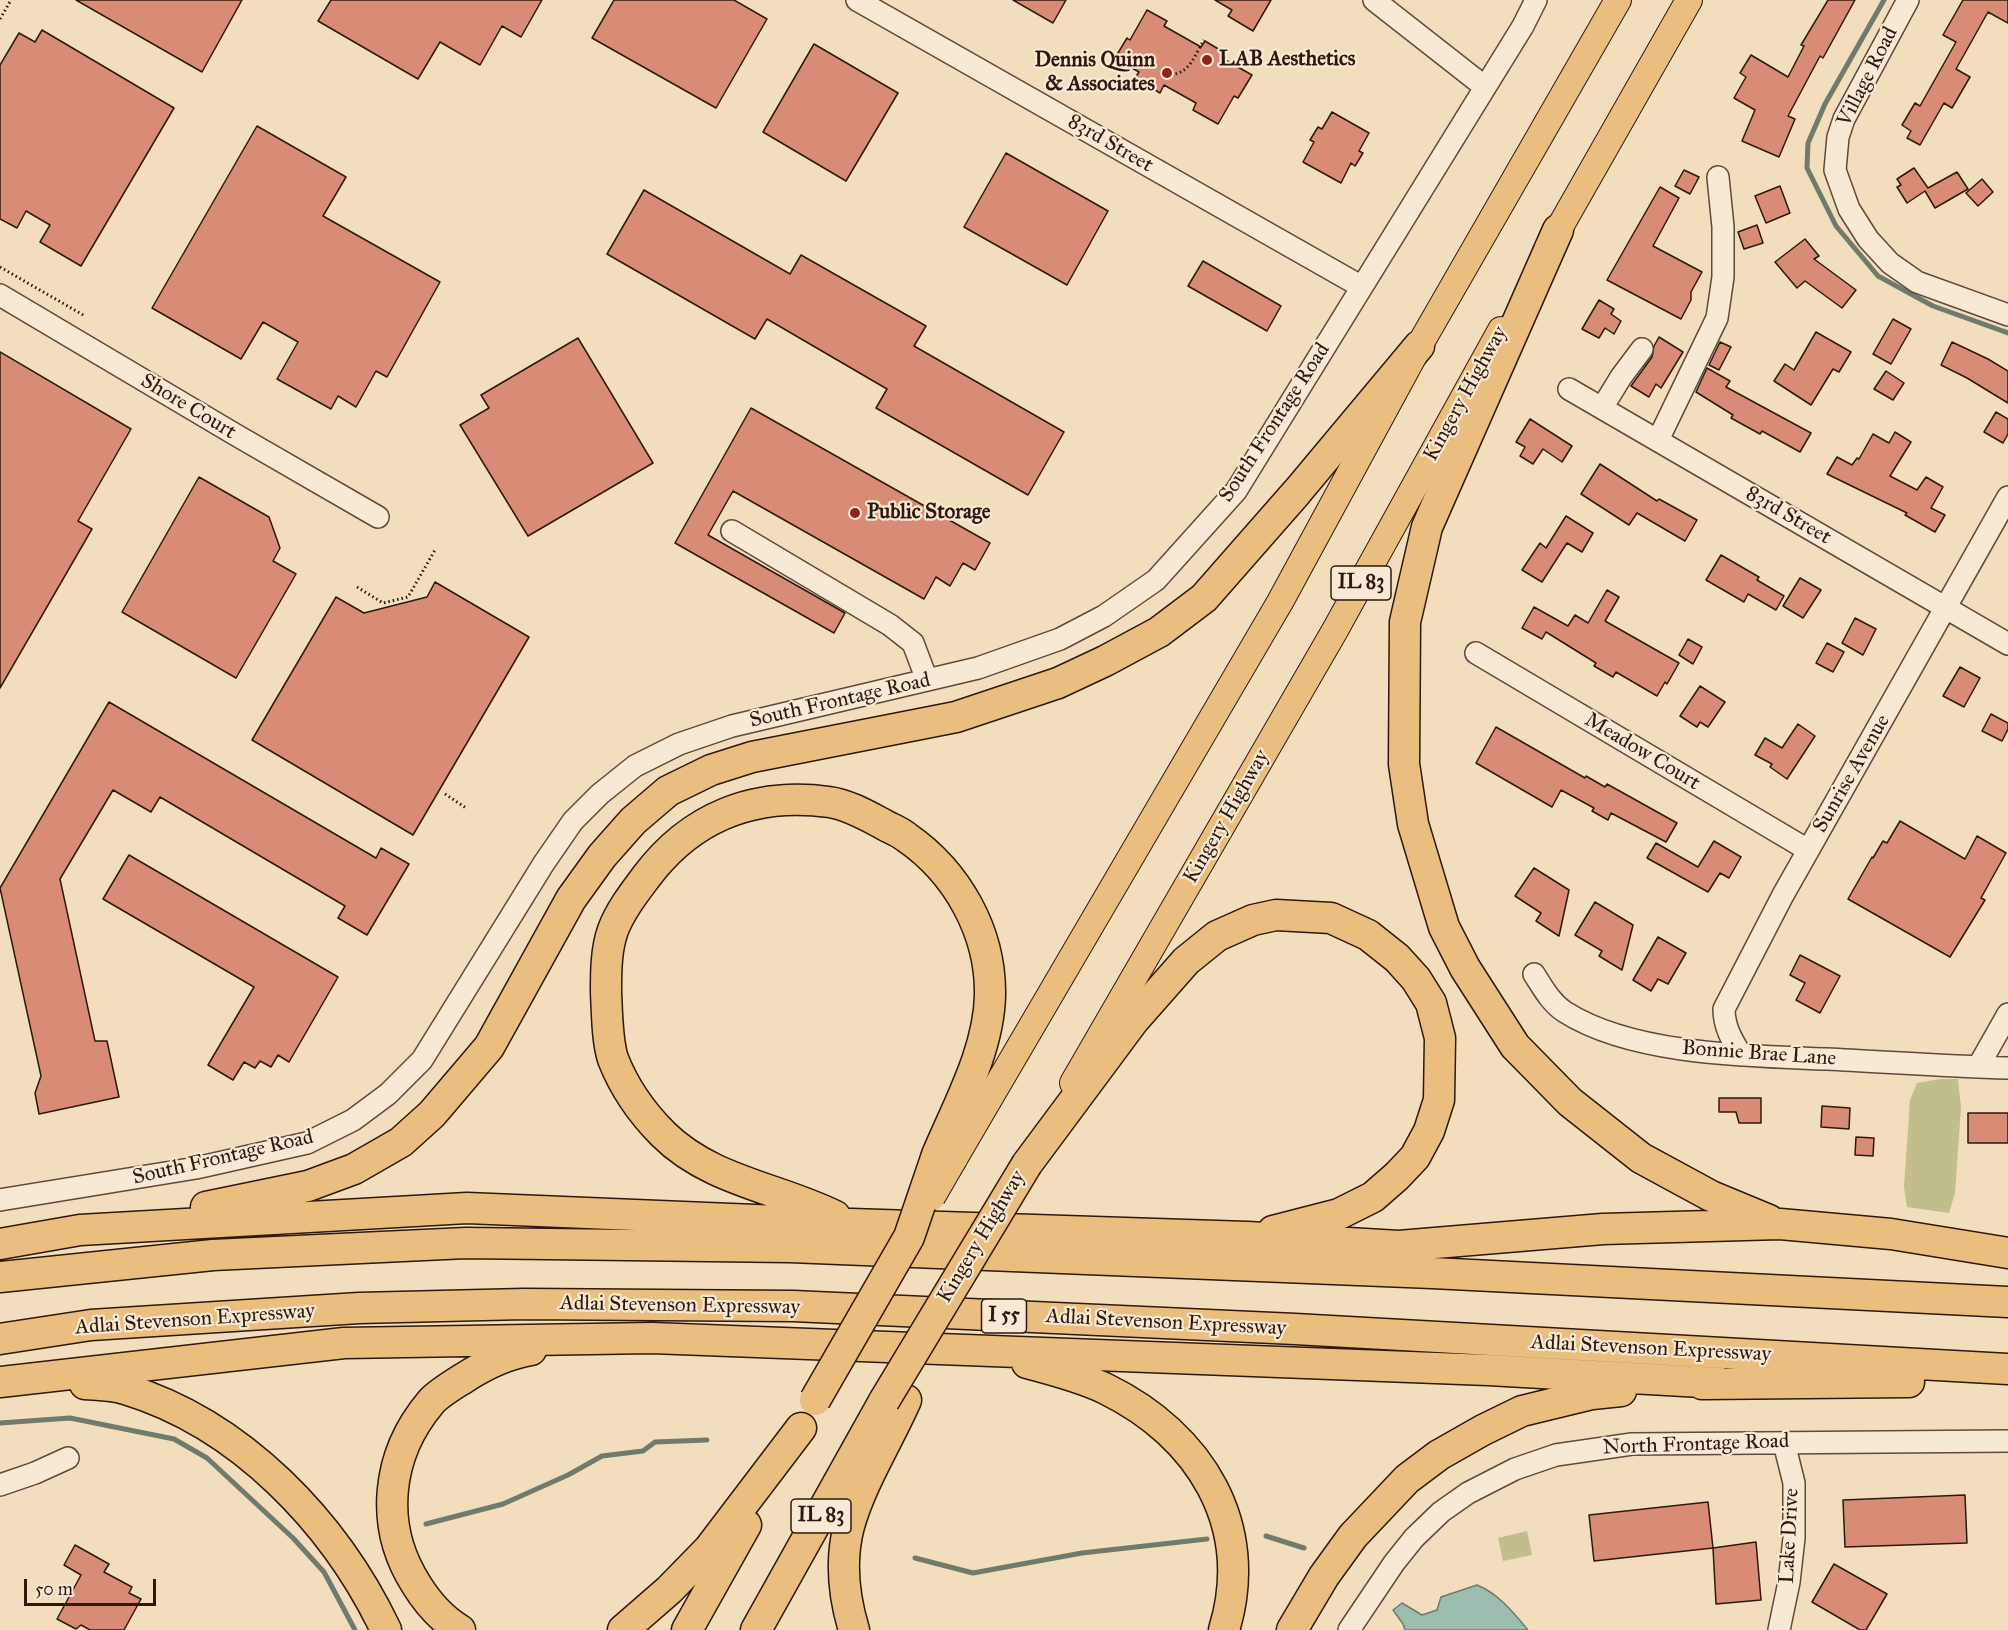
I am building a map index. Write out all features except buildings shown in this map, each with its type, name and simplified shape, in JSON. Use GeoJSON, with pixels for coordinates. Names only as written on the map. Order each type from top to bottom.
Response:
{"type":"FeatureCollection","features":[{"type":"Feature","properties":{"kind":"highway"},"geometry":{"type":"LineString","coordinates":[[1558,230],[1427,527],[1405,622],[1404,764],[1413,824],[1444,927],[1465,968],[1515,1046],[1570,1102],[1641,1158],[1711,1196],[1780,1224]]}},
{"type":"Feature","properties":{"kind":"highway"},"geometry":{"type":"LineString","coordinates":[[0,1244],[228,1203],[308,1186],[354,1169],[401,1142],[432,1114],[489,1047],[571,898],[602,856],[633,821],[668,791],[711,770],[752,757],[956,717],[1058,683],[1159,632],[1204,598],[1297,492],[1419,346]]}},
{"type":"Feature","properties":{"kind":"highway"},"geometry":{"type":"LineString","coordinates":[[851,1224],[816,1207],[764,1190],[698,1161],[664,1135],[632,1098],[612,1057],[607,1012],[606,968],[613,930],[631,898],[656,864],[684,837],[720,814],[759,802],[794,800],[831,802],[868,816],[905,836],[939,864],[963,897],[980,932],[990,969],[990,998],[983,1045],[946,1157]]}},
{"type":"Feature","properties":{"kind":"highway"},"geometry":{"type":"LineString","coordinates":[[1027,1164],[1134,1020],[1186,962],[1216,936],[1253,920],[1276,915],[1331,918],[1368,935],[1396,958],[1416,979],[1431,1003],[1440,1038],[1439,1101],[1430,1131],[1415,1157],[1373,1197],[1340,1214],[1247,1237]]}},
{"type":"Feature","properties":{"kind":"highway","name":"IL 83"},"geometry":{"type":"LineString","coordinates":[[687,1630],[909,1237],[946,1157]]}},
{"type":"Feature","properties":{"kind":"highway","name":"Kingery Highway"},"geometry":{"type":"LineString","coordinates":[[895,1400],[918,1373],[944,1301],[1027,1164]]}},
{"type":"Feature","properties":{"kind":"highway"},"geometry":{"type":"LineString","coordinates":[[80,1230],[467,1208],[1247,1237],[1399,1246],[1603,1229],[1780,1224],[1891,1234],[2008,1252]]}},
{"type":"Feature","properties":{"kind":"highway"},"geometry":{"type":"LineString","coordinates":[[0,1277],[213,1255],[466,1243],[790,1247],[1432,1273],[2008,1302]]}},
{"type":"Feature","properties":{"kind":"highway","name":"Adlai Stevenson Expressway"},"geometry":{"type":"LineString","coordinates":[[0,1339],[91,1325],[359,1308],[524,1304],[794,1306],[1295,1329],[2008,1369]]}},
{"type":"Feature","properties":{"kind":"highway"},"geometry":{"type":"LineString","coordinates":[[460,1630],[426,1600],[404,1566],[394,1531],[392,1496],[397,1464],[409,1434],[432,1401],[486,1364],[527,1350],[652,1338]]}},
{"type":"Feature","properties":{"kind":"highway"},"geometry":{"type":"LineString","coordinates":[[0,1382],[344,1343],[652,1338],[1488,1370],[1720,1383],[2008,1382]]}},
{"type":"Feature","properties":{"kind":"highway"},"geometry":{"type":"LineString","coordinates":[[978,1351],[1039,1366],[1105,1388],[1143,1411],[1172,1434],[1198,1465],[1215,1491],[1227,1519],[1233,1555],[1232,1588],[1224,1630]]}},
{"type":"Feature","properties":{"kind":"highway"},"geometry":{"type":"LineString","coordinates":[[31,1378],[124,1388],[179,1410],[222,1435],[257,1460],[304,1506],[373,1602],[386,1630]]}},
{"type":"Feature","properties":{"kind":"highway"},"geometry":{"type":"LineString","coordinates":[[1292,1630],[1324,1576],[1353,1536],[1407,1479],[1439,1455],[1522,1411],[1592,1394],[1720,1383]]}},
{"type":"Feature","properties":{"kind":"highway"},"geometry":{"type":"LineString","coordinates":[[854,1630],[846,1605],[844,1566],[849,1527],[895,1400]]}},
{"type":"Feature","properties":{"kind":"highway","name":"IL 83"},"geometry":{"type":"LineString","coordinates":[[756,1630],[895,1400]]}},
{"type":"Feature","properties":{"kind":"highway"},"geometry":{"type":"LineString","coordinates":[[623,1630],[669,1590],[708,1549],[801,1428]]}},
{"type":"Feature","properties":{"kind":"main road","name":"IL 83"},"geometry":{"type":"LineString","coordinates":[[946,1157],[1280,602],[1419,346],[1618,0]]}},
{"type":"Feature","properties":{"kind":"main road","name":"Kingery Highway"},"geometry":{"type":"LineString","coordinates":[[1027,1164],[1334,632],[1473,379],[1689,0]]}},
{"type":"Feature","properties":{"kind":"street","name":"83rd Street"},"geometry":{"type":"LineString","coordinates":[[857,0],[1362,287]]}},
{"type":"Feature","properties":{"kind":"street"},"geometry":{"type":"LineString","coordinates":[[1374,0],[1485,87]]}},
{"type":"Feature","properties":{"kind":"street","name":"South Frontage Road"},"geometry":{"type":"LineString","coordinates":[[0,1200],[196,1168],[307,1143],[353,1120],[388,1094],[422,1060],[544,863],[573,821],[600,794],[635,766],[679,744],[732,726],[978,668],[1060,639],[1104,616],[1156,580],[1236,491],[1523,26],[1536,0]]}},
{"type":"Feature","properties":{"kind":"street","name":"Village Road"},"geometry":{"type":"LineString","coordinates":[[1908,0],[1844,119],[1838,136],[1834,170],[1849,209],[1868,239],[1903,274],[1917,282],[2008,315]]}},
{"type":"Feature","properties":{"kind":"street"},"geometry":{"type":"LineString","coordinates":[[1658,440],[1717,318],[1723,277],[1723,227],[1718,177]]}},
{"type":"Feature","properties":{"kind":"street","name":"Shore Court"},"geometry":{"type":"LineString","coordinates":[[0,295],[378,517]]}},
{"type":"Feature","properties":{"kind":"street"},"geometry":{"type":"LineString","coordinates":[[1602,408],[1642,349]]}},
{"type":"Feature","properties":{"kind":"street","name":"83rd Street"},"geometry":{"type":"LineString","coordinates":[[1569,389],[2008,644]]}},
{"type":"Feature","properties":{"kind":"street","name":"Sunrise Avenue"},"geometry":{"type":"LineString","coordinates":[[1741,1055],[1724,1021],[1724,1009],[1809,850],[2008,497]]}},
{"type":"Feature","properties":{"kind":"street"},"geometry":{"type":"LineString","coordinates":[[732,531],[890,625],[913,643],[927,680]]}},
{"type":"Feature","properties":{"kind":"street","name":"Meadow Court"},"geometry":{"type":"LineString","coordinates":[[1476,654],[1809,850]]}},
{"type":"Feature","properties":{"kind":"street","name":"Bonnie Brae Lane"},"geometry":{"type":"LineString","coordinates":[[1534,974],[1548,996],[1564,1012],[1588,1024],[1634,1040],[1676,1048],[1741,1055],[2008,1068]]}},
{"type":"Feature","properties":{"kind":"street"},"geometry":{"type":"LineString","coordinates":[[1978,1067],[2008,1014]]}},
{"type":"Feature","properties":{"kind":"street","name":"North Frontage Road"},"geometry":{"type":"LineString","coordinates":[[1349,1630],[1394,1563],[1414,1538],[1441,1512],[1468,1493],[1515,1469],[1556,1455],[1632,1444],[2008,1441]]}},
{"type":"Feature","properties":{"kind":"street","name":"Lake Drive"},"geometry":{"type":"LineString","coordinates":[[1779,1630],[1789,1582],[1794,1538],[1794,1484],[1784,1443]]}},
{"type":"Feature","properties":{"kind":"street"},"geometry":{"type":"LineString","coordinates":[[0,1485],[68,1458]]}},
{"type":"Feature","properties":{"kind":"path"},"geometry":{"type":"LineString","coordinates":[[0,18],[11,0]]}},
{"type":"Feature","properties":{"kind":"path"},"geometry":{"type":"LineString","coordinates":[[1171,74],[1187,70],[1204,40]]}},
{"type":"Feature","properties":{"kind":"path"},"geometry":{"type":"LineString","coordinates":[[0,267],[85,316]]}},
{"type":"Feature","properties":{"kind":"path"},"geometry":{"type":"LineString","coordinates":[[357,587],[383,603],[408,597],[435,550]]}},
{"type":"Feature","properties":{"kind":"path"},"geometry":{"type":"LineString","coordinates":[[445,794],[466,808]]}},
{"type":"Feature","properties":{"kind":"shaded area"},"geometry":{"type":"Polygon","coordinates":[[[1958,1079],[1961,1107],[1955,1193],[1949,1213],[1907,1207],[1904,1187],[1910,1100],[1917,1083],[1958,1079]]]}},
{"type":"Feature","properties":{"kind":"shaded area"},"geometry":{"type":"Polygon","coordinates":[[[1527,1531],[1532,1555],[1503,1561],[1498,1538],[1527,1531]]]}},
{"type":"Feature","properties":{"kind":"shaded area"},"geometry":{"type":"Polygon","coordinates":[[[1477,1585],[1499,1598],[1528,1630],[1405,1630],[1393,1610],[1402,1603],[1422,1615],[1437,1610],[1441,1597],[1477,1585]]]}},
{"type":"Feature","properties":{"kind":"waterway"},"geometry":{"type":"LineString","coordinates":[[1884,0],[1825,104],[1808,143],[1807,168],[1836,226],[1878,276],[1933,306],[2008,333]]}},
{"type":"Feature","properties":{"kind":"waterway"},"geometry":{"type":"LineString","coordinates":[[0,1423],[70,1418],[174,1439],[207,1458],[293,1538],[324,1572],[355,1630]]}},
{"type":"Feature","properties":{"kind":"waterway"},"geometry":{"type":"LineString","coordinates":[[426,1524],[503,1504],[568,1475],[602,1456],[643,1451],[655,1442],[707,1440]]}},
{"type":"Feature","properties":{"kind":"waterway"},"geometry":{"type":"LineString","coordinates":[[1266,1536],[1304,1548]]}},
{"type":"Feature","properties":{"kind":"waterway"},"geometry":{"type":"LineString","coordinates":[[915,1558],[973,1573],[1082,1553],[1207,1539]]}},
{"type":"Feature","properties":{"kind":"place","name":"LAB Aesthetics"},"geometry":{"type":"Point","coordinates":[1207,60]}},
{"type":"Feature","properties":{"kind":"place","name":"Dennis Quinn & Associates"},"geometry":{"type":"Point","coordinates":[1167,73]}},
{"type":"Feature","properties":{"kind":"place","name":"Public Storage"},"geometry":{"type":"Point","coordinates":[855,513]}}]}
